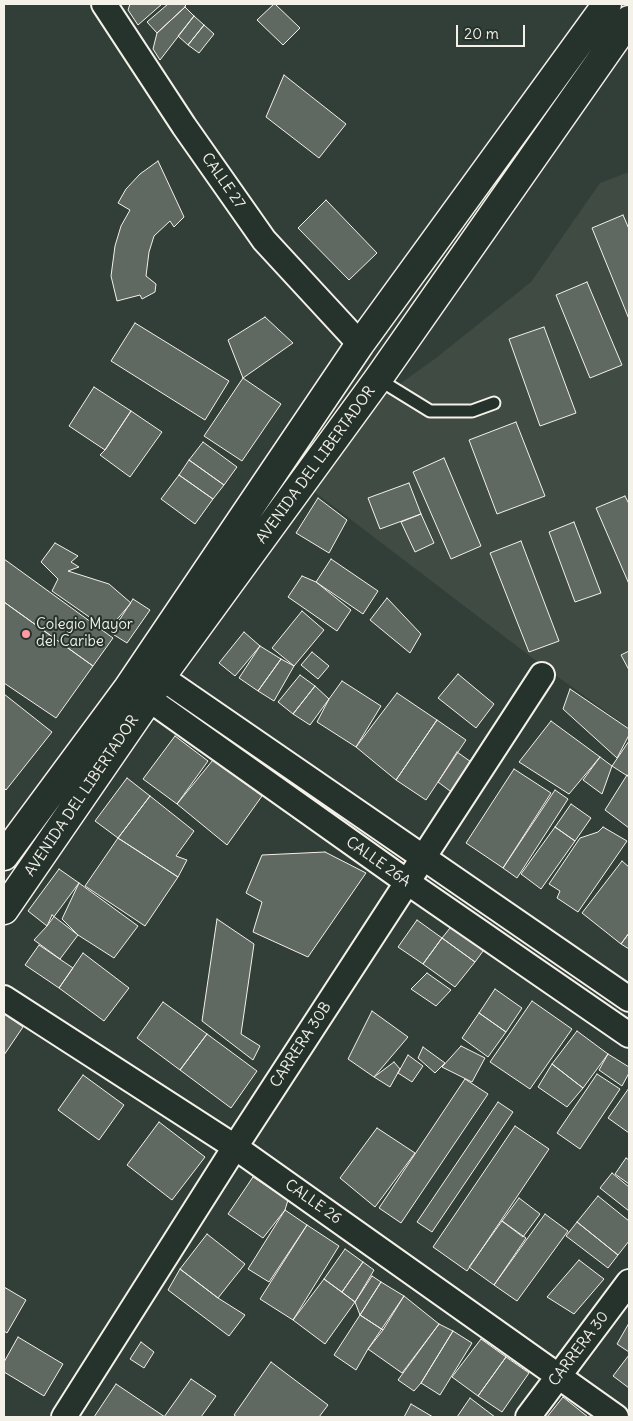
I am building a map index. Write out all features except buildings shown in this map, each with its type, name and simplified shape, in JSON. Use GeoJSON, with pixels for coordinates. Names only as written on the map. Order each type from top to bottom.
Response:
{"type":"FeatureCollection","features":[{"type":"Feature","properties":{"kind":"main road","name":"AVENIDA DEL LIBERTADOR"},"geometry":{"type":"LineString","coordinates":[[4,910],[144,684],[360,344],[607,4]]}},
{"type":"Feature","properties":{"kind":"main road","name":"AVENIDA DEL LIBERTADOR"},"geometry":{"type":"LineString","coordinates":[[4,856],[144,684],[378,379],[629,20]]}},
{"type":"Feature","properties":{"kind":"street","name":"CALLE 27"},"geometry":{"type":"LineString","coordinates":[[104,4],[184,126],[264,240],[360,344]]}},
{"type":"Feature","properties":{"kind":"street","name":"CARRERA 30B"},"geometry":{"type":"LineString","coordinates":[[64,1417],[235,1147],[542,675]]}},
{"type":"Feature","properties":{"kind":"street","name":"CALLE 26A"},"geometry":{"type":"LineString","coordinates":[[144,684],[423,858],[629,999]]}},
{"type":"Feature","properties":{"kind":"street","name":"CALLE 26A"},"geometry":{"type":"LineString","coordinates":[[144,684],[407,882],[629,1034]]}},
{"type":"Feature","properties":{"kind":"street","name":"CALLE 26"},"geometry":{"type":"LineString","coordinates":[[4,998],[235,1147],[616,1417]]}},
{"type":"Feature","properties":{"kind":"street","name":"CARRERA 30"},"geometry":{"type":"LineString","coordinates":[[528,1417],[629,1282]]}},
{"type":"Feature","properties":{"kind":"lane"},"geometry":{"type":"LineString","coordinates":[[378,379],[430,412],[472,411],[494,403]]}},
{"type":"Feature","properties":{"kind":"shaded area"},"geometry":{"type":"Polygon","coordinates":[[[629,172],[629,728],[547,669],[312,490],[386,394],[436,358],[531,282],[600,183],[629,172]]]}},
{"type":"Feature","properties":{"kind":"place","name":"Colegio Mayor del Caribe"},"geometry":{"type":"Point","coordinates":[26,634]}}]}
